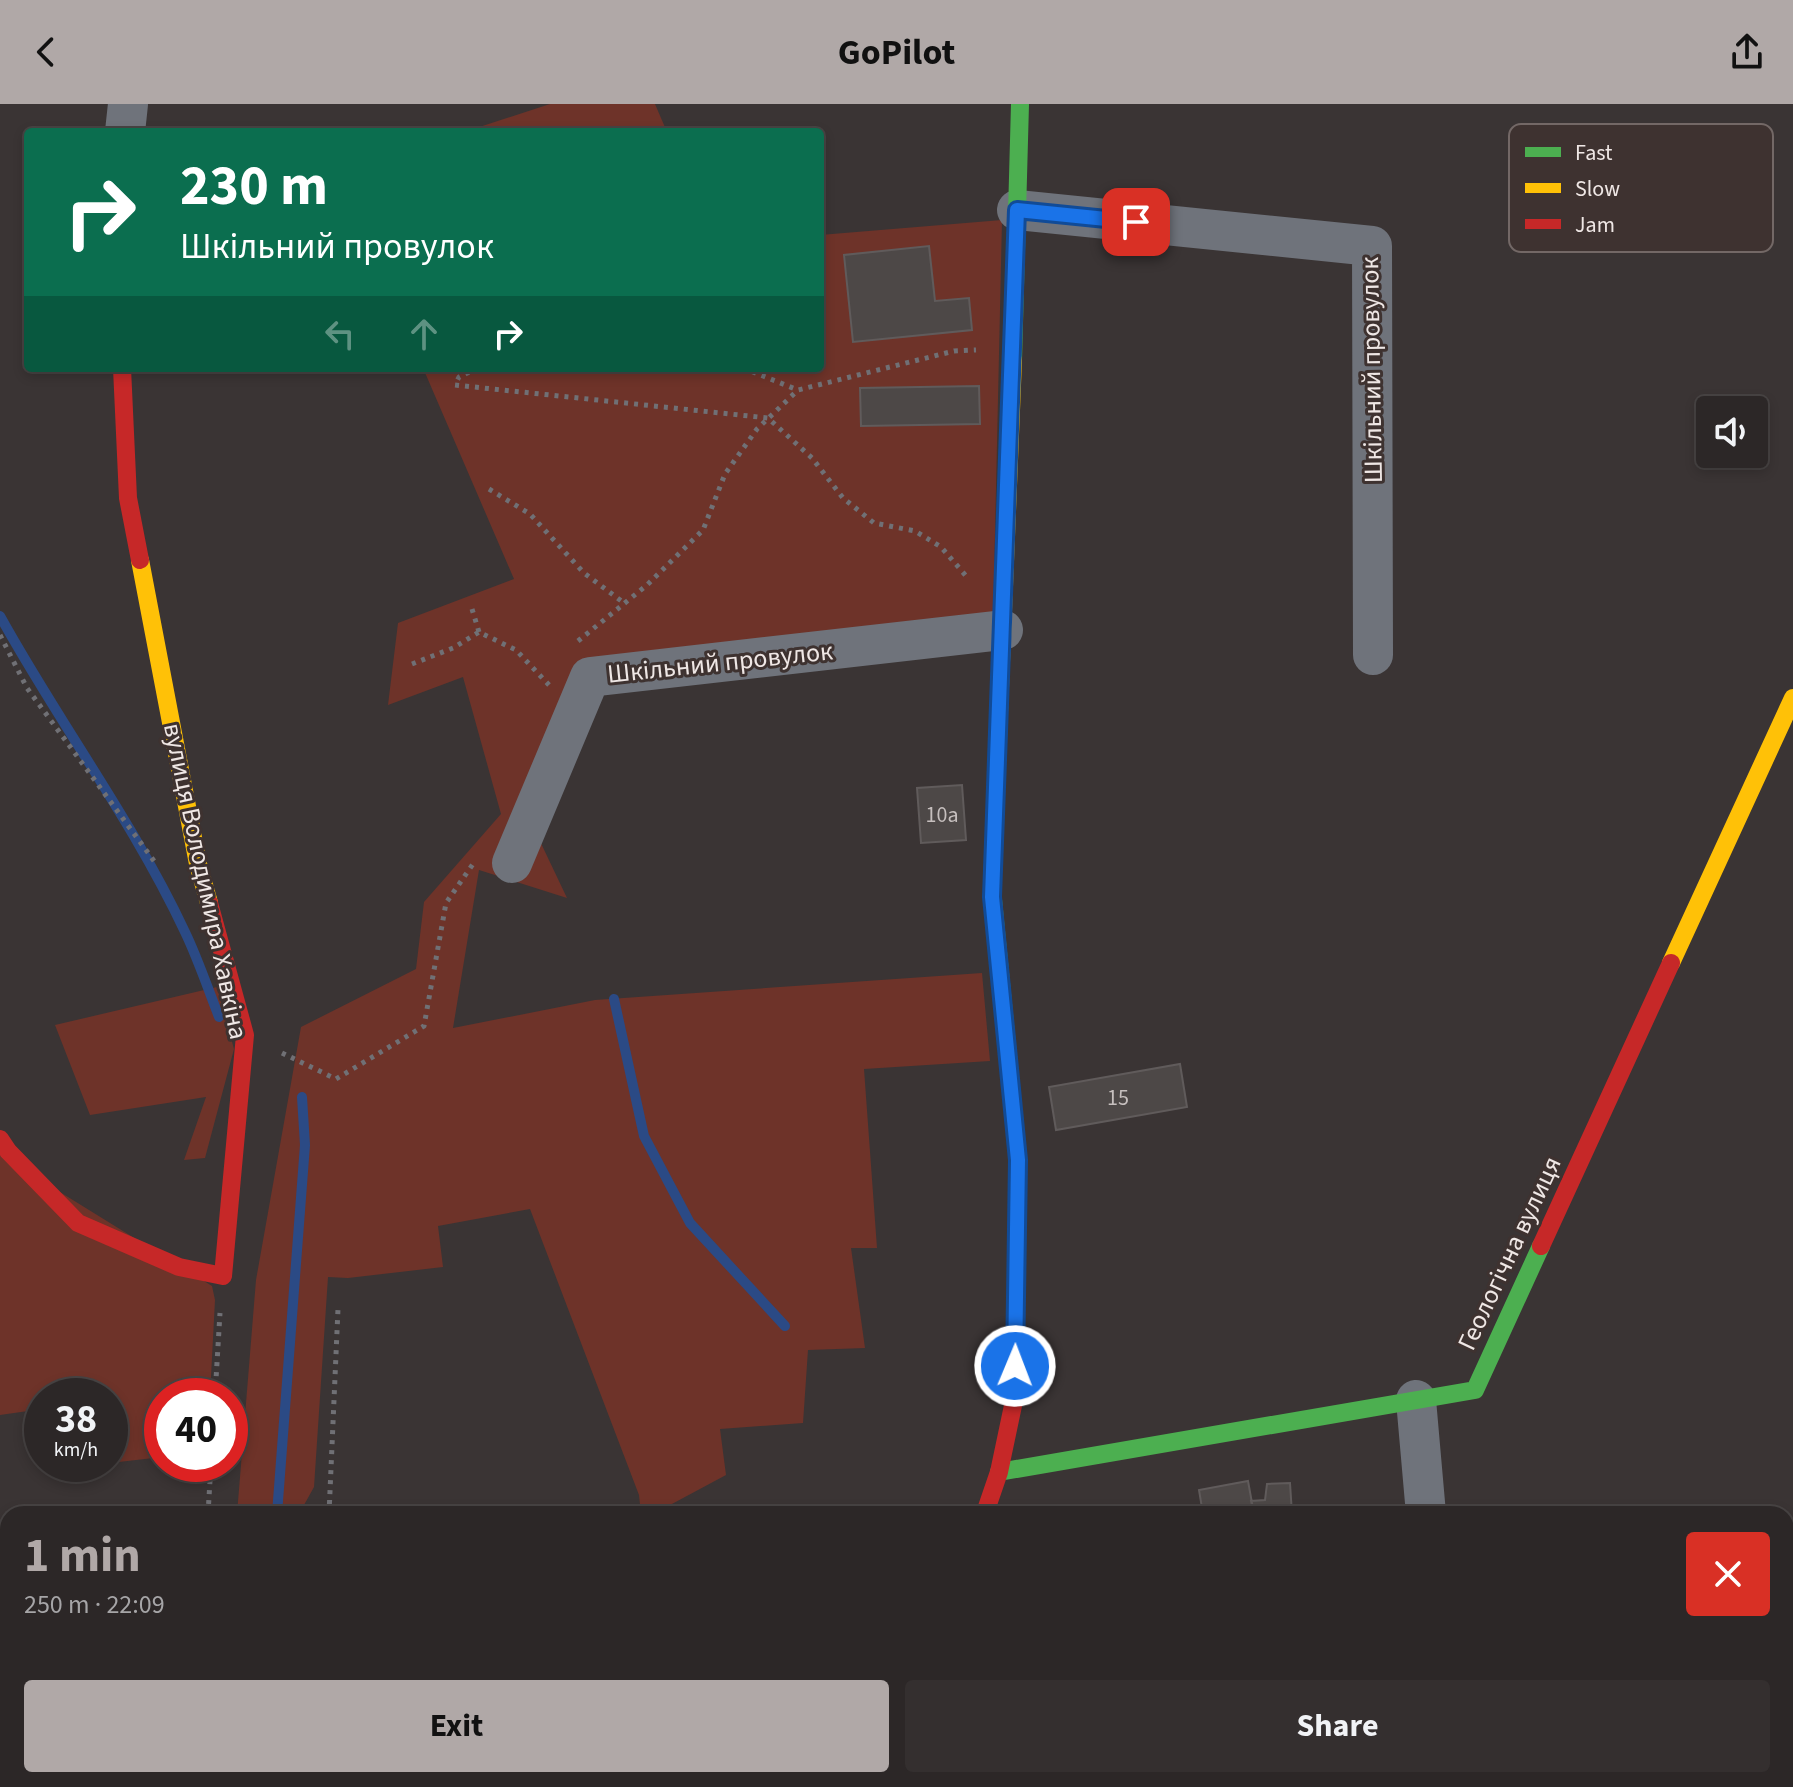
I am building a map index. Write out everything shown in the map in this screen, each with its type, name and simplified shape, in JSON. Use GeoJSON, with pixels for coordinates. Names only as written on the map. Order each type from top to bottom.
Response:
{"type":"FeatureCollection","features":[{"type":"Feature","properties":{"kind":"street"},"geometry":{"type":"LineString","coordinates":[[125,128],[128,104]]}},
{"type":"Feature","properties":{"kind":"street"},"geometry":{"type":"LineString","coordinates":[[986,1506],[999,1472],[1015,1396],[1018,1160],[992,897],[1020,104]]}},
{"type":"Feature","properties":{"kind":"street","name":"Шкільний провулок"},"geometry":{"type":"LineString","coordinates":[[1017,210],[1372,246],[1373,655]]}},
{"type":"Feature","properties":{"kind":"street","name":"вулиця Володимира Хавкіна"},"geometry":{"type":"LineString","coordinates":[[122,372],[128,498],[198,864],[245,1035],[223,1276]]}},
{"type":"Feature","properties":{"kind":"street","name":"Шкільний провулок"},"geometry":{"type":"LineString","coordinates":[[583,694],[1003,611]]}},
{"type":"Feature","properties":{"kind":"street"},"geometry":{"type":"LineString","coordinates":[[512,863],[583,694]]}},
{"type":"Feature","properties":{"kind":"street","name":"Геологічна вулиця"},"geometry":{"type":"LineString","coordinates":[[999,1472],[1475,1390],[1793,698]]}},
{"type":"Feature","properties":{"kind":"street"},"geometry":{"type":"LineString","coordinates":[[0,1139],[78,1223],[179,1267],[223,1276]]}},
{"type":"Feature","properties":{"kind":"street"},"geometry":{"type":"LineString","coordinates":[[1416,1400],[1425,1506]]}},
{"type":"Feature","properties":{"kind":"path"},"geometry":{"type":"LineString","coordinates":[[583,694],[572,647],[647,585],[703,530],[725,474],[757,429],[798,390],[954,351],[1013,349]]}},
{"type":"Feature","properties":{"kind":"path"},"geometry":{"type":"LineString","coordinates":[[470,372],[459,377],[455,385],[768,418],[812,458],[843,498],[874,523],[915,531],[941,547],[1003,611]]}},
{"type":"Feature","properties":{"kind":"path"},"geometry":{"type":"LineString","coordinates":[[753,372],[798,390]]}},
{"type":"Feature","properties":{"kind":"path"},"geometry":{"type":"LineString","coordinates":[[489,489],[530,514],[584,573],[624,603]]}},
{"type":"Feature","properties":{"kind":"path"},"geometry":{"type":"LineString","coordinates":[[472,609],[479,632],[516,650],[533,670],[583,694]]}},
{"type":"Feature","properties":{"kind":"path"},"geometry":{"type":"LineString","coordinates":[[412,664],[453,648],[479,632]]}},
{"type":"Feature","properties":{"kind":"path"},"geometry":{"type":"LineString","coordinates":[[0,635],[27,688],[163,873],[198,864]]}},
{"type":"Feature","properties":{"kind":"path"},"geometry":{"type":"LineString","coordinates":[[245,1035],[336,1079],[424,1026],[446,903],[487,844],[512,863]]}},
{"type":"Feature","properties":{"kind":"path"},"geometry":{"type":"LineString","coordinates":[[216,1378],[223,1276]]}},
{"type":"Feature","properties":{"kind":"path"},"geometry":{"type":"LineString","coordinates":[[329,1506],[338,1309]]}},
{"type":"Feature","properties":{"kind":"path"},"geometry":{"type":"LineString","coordinates":[[208,1506],[210,1482]]}},
{"type":"Feature","properties":{"kind":"shaded area"},"geometry":{"type":"Polygon","coordinates":[[[550,104],[655,104],[665,128],[476,128],[550,104]]]}},
{"type":"Feature","properties":{"kind":"shaded area"},"geometry":{"type":"Polygon","coordinates":[[[1002,220],[993,623],[574,672],[538,837],[567,898],[479,870],[453,1028],[595,1000],[982,973],[990,1061],[864,1069],[877,1248],[851,1248],[865,1348],[808,1350],[803,1423],[720,1429],[726,1475],[670,1506],[640,1506],[639,1495],[530,1209],[438,1226],[443,1267],[348,1278],[328,1277],[314,1487],[303,1506],[238,1506],[240,1482],[248,1482],[248,1379],[256,1280],[301,1027],[416,969],[424,902],[501,814],[463,677],[388,705],[398,623],[514,579],[425,372],[824,372],[824,235],[1002,220]]]}},
{"type":"Feature","properties":{"kind":"shaded area"},"geometry":{"type":"Polygon","coordinates":[[[217,987],[234,1049],[205,1158],[184,1160],[206,1097],[90,1115],[55,1025],[217,987]]]}},
{"type":"Feature","properties":{"kind":"shaded area"},"geometry":{"type":"Polygon","coordinates":[[[0,1155],[212,1286],[215,1300],[211,1378],[144,1378],[144,1459],[128,1461],[128,1378],[24,1378],[24,1412],[0,1415],[0,1155]]]}},
{"type":"Feature","properties":{"kind":"building"},"geometry":{"type":"Polygon","coordinates":[[[929,246],[935,301],[969,298],[972,330],[853,342],[844,255],[929,246]]]}},
{"type":"Feature","properties":{"kind":"building"},"geometry":{"type":"Polygon","coordinates":[[[979,386],[980,424],[861,426],[860,388],[979,386]]]}},
{"type":"Feature","properties":{"kind":"building"},"geometry":{"type":"Polygon","coordinates":[[[962,785],[966,840],[921,843],[917,788],[962,785]]]}},
{"type":"Feature","properties":{"kind":"building"},"geometry":{"type":"Polygon","coordinates":[[[1180,1064],[1187,1107],[1056,1130],[1049,1087],[1180,1064]]]}},
{"type":"Feature","properties":{"kind":"building"},"geometry":{"type":"Polygon","coordinates":[[[1248,1481],[1253,1506],[1202,1506],[1199,1490],[1248,1481]]]}},
{"type":"Feature","properties":{"kind":"building"},"geometry":{"type":"Polygon","coordinates":[[[1290,1483],[1291,1506],[1252,1506],[1251,1501],[1265,1500],[1267,1484],[1290,1483]]]}},
{"type":"Feature","properties":{"kind":"waterway"},"geometry":{"type":"LineString","coordinates":[[0,616],[165,891],[190,942],[219,1017]]}},
{"type":"Feature","properties":{"kind":"waterway"},"geometry":{"type":"LineString","coordinates":[[614,999],[644,1136],[690,1223],[785,1326]]}},
{"type":"Feature","properties":{"kind":"waterway"},"geometry":{"type":"LineString","coordinates":[[278,1506],[305,1145],[302,1097]]}},
{"type":"Feature","properties":{"kind":"traffic: fast"},"geometry":{"type":"LineString","coordinates":[[1013,360],[1020,104]]}},
{"type":"Feature","properties":{"kind":"traffic: fast"},"geometry":{"type":"LineString","coordinates":[[992,889],[1018,1160],[1017,1219]]}},
{"type":"Feature","properties":{"kind":"traffic: fast"},"geometry":{"type":"LineString","coordinates":[[999,1472],[1475,1390],[1541,1246]]}},
{"type":"Feature","properties":{"kind":"traffic: slow"},"geometry":{"type":"LineString","coordinates":[[992,889],[1013,360]]}},
{"type":"Feature","properties":{"kind":"traffic: slow"},"geometry":{"type":"LineString","coordinates":[[140,560],[198,864],[209,903]]}},
{"type":"Feature","properties":{"kind":"traffic: slow"},"geometry":{"type":"LineString","coordinates":[[1671,963],[1793,698]]}},
{"type":"Feature","properties":{"kind":"traffic: jam"},"geometry":{"type":"LineString","coordinates":[[122,372],[128,498],[140,560]]}},
{"type":"Feature","properties":{"kind":"traffic: jam"},"geometry":{"type":"LineString","coordinates":[[0,1139],[78,1223],[179,1267],[223,1276],[245,1035],[209,903]]}},
{"type":"Feature","properties":{"kind":"traffic: jam"},"geometry":{"type":"LineString","coordinates":[[1541,1246],[1671,963]]}},
{"type":"Feature","properties":{"kind":"traffic: jam"},"geometry":{"type":"LineString","coordinates":[[987,1506],[999,1472],[1015,1396],[1017,1219]]}},
{"type":"Feature","properties":{"kind":"route"},"geometry":{"type":"LineString","coordinates":[[1015,1366],[1018,1160],[992,897],[1017,210],[1136,222]]}}]}
